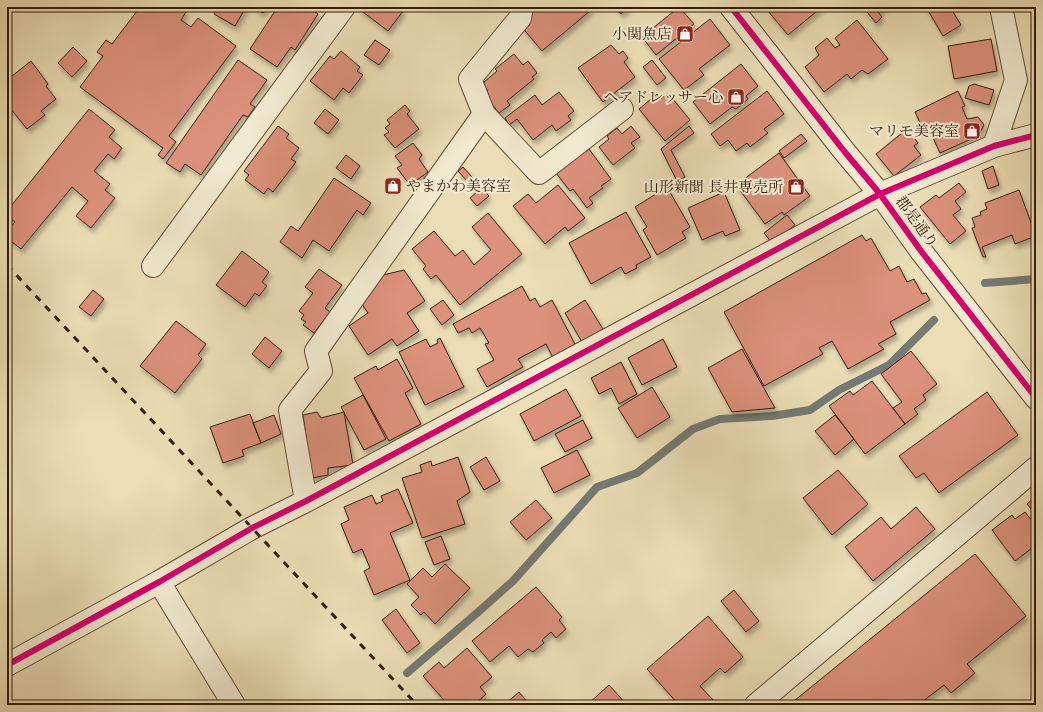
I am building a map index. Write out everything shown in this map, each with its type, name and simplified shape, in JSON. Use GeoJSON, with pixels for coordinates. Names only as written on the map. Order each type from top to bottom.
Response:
{"type":"FeatureCollection","features":[{"type":"Feature","properties":{"kind":"street"},"geometry":{"type":"LineString","coordinates":[[153,266],[344,7]]}},
{"type":"Feature","properties":{"kind":"street"},"geometry":{"type":"LineString","coordinates":[[522,7],[520,18],[470,79],[484,114],[539,172],[622,109]]}},
{"type":"Feature","properties":{"kind":"street","name":"郡是通り"},"geometry":{"type":"LineString","coordinates":[[731,7],[844,151],[880,194],[921,251],[1036,398]]}},
{"type":"Feature","properties":{"kind":"street"},"geometry":{"type":"LineString","coordinates":[[994,146],[1016,80],[1001,7]]}},
{"type":"Feature","properties":{"kind":"street"},"geometry":{"type":"LineString","coordinates":[[306,501],[290,410],[322,371],[316,351],[484,114]]}},
{"type":"Feature","properties":{"kind":"street"},"geometry":{"type":"LineString","coordinates":[[7,665],[159,582],[252,528],[306,501],[880,194],[994,146],[1036,135]]}},
{"type":"Feature","properties":{"kind":"street"},"geometry":{"type":"LineString","coordinates":[[756,705],[1036,468]]}},
{"type":"Feature","properties":{"kind":"street"},"geometry":{"type":"LineString","coordinates":[[159,582],[234,705]]}},
{"type":"Feature","properties":{"kind":"building"},"geometry":{"type":"Polygon","coordinates":[[[140,7],[180,7],[186,12],[181,20],[191,27],[198,18],[236,46],[169,136],[176,142],[163,159],[158,155],[163,148],[80,87],[103,56],[97,52],[106,40],[112,44],[140,7]]]}},
{"type":"Feature","properties":{"kind":"building"},"geometry":{"type":"Polygon","coordinates":[[[218,7],[246,7],[235,26],[214,14],[218,7]]]}},
{"type":"Feature","properties":{"kind":"building"},"geometry":{"type":"Polygon","coordinates":[[[253,7],[266,7],[263,13],[253,7]]]}},
{"type":"Feature","properties":{"kind":"building"},"geometry":{"type":"Polygon","coordinates":[[[289,7],[308,7],[318,14],[295,50],[291,47],[277,67],[250,49],[277,8],[286,11],[289,7]]]}},
{"type":"Feature","properties":{"kind":"building"},"geometry":{"type":"Polygon","coordinates":[[[361,7],[398,7],[403,11],[388,31],[359,9],[361,7]]]}},
{"type":"Feature","properties":{"kind":"building"},"geometry":{"type":"Polygon","coordinates":[[[525,7],[588,7],[591,10],[542,51],[521,26],[525,7]]]}},
{"type":"Feature","properties":{"kind":"building"},"geometry":{"type":"Polygon","coordinates":[[[615,7],[629,7],[621,14],[615,7]]]}},
{"type":"Feature","properties":{"kind":"building"},"geometry":{"type":"Polygon","coordinates":[[[679,7],[694,24],[656,55],[642,37],[679,7]]]}},
{"type":"Feature","properties":{"kind":"building"},"geometry":{"type":"Polygon","coordinates":[[[773,7],[822,7],[788,35],[768,11],[773,7]]]}},
{"type":"Feature","properties":{"kind":"building"},"geometry":{"type":"Polygon","coordinates":[[[863,7],[885,7],[878,12],[882,17],[876,23],[863,7]]]}},
{"type":"Feature","properties":{"kind":"building"},"geometry":{"type":"Polygon","coordinates":[[[926,7],[950,7],[961,25],[943,36],[926,7]]]}},
{"type":"Feature","properties":{"kind":"building"},"geometry":{"type":"Polygon","coordinates":[[[710,19],[730,45],[699,69],[704,75],[684,90],[659,59],[710,19]]]}},
{"type":"Feature","properties":{"kind":"building"},"geometry":{"type":"Polygon","coordinates":[[[857,20],[888,59],[868,74],[862,70],[851,79],[847,74],[824,92],[805,67],[819,55],[815,48],[827,38],[835,48],[840,45],[835,38],[857,20]]]}},
{"type":"Feature","properties":{"kind":"building"},"geometry":{"type":"Polygon","coordinates":[[[991,39],[997,71],[954,79],[948,46],[991,39]]]}},
{"type":"Feature","properties":{"kind":"building"},"geometry":{"type":"Polygon","coordinates":[[[375,40],[390,50],[379,65],[364,55],[375,40]]]}},
{"type":"Feature","properties":{"kind":"building"},"geometry":{"type":"Polygon","coordinates":[[[611,45],[619,54],[623,51],[628,58],[624,62],[635,77],[603,102],[578,68],[611,45]]]}},
{"type":"Feature","properties":{"kind":"building"},"geometry":{"type":"Polygon","coordinates":[[[73,47],[87,61],[72,77],[58,63],[73,47]]]}},
{"type":"Feature","properties":{"kind":"building"},"geometry":{"type":"Polygon","coordinates":[[[341,51],[360,67],[357,71],[363,75],[349,93],[343,88],[334,100],[310,81],[330,56],[334,59],[341,51]]]}},
{"type":"Feature","properties":{"kind":"building"},"geometry":{"type":"Polygon","coordinates":[[[514,54],[523,65],[528,61],[537,73],[532,77],[534,79],[507,101],[510,105],[499,113],[484,94],[488,91],[484,86],[484,82],[497,71],[495,69],[514,54]]]}},
{"type":"Feature","properties":{"kind":"building"},"geometry":{"type":"Polygon","coordinates":[[[238,60],[267,80],[250,104],[255,107],[248,117],[243,115],[201,175],[185,164],[180,172],[166,163],[238,60]]]}},
{"type":"Feature","properties":{"kind":"building"},"geometry":{"type":"Polygon","coordinates":[[[652,60],[666,78],[657,85],[643,67],[652,60]]]}},
{"type":"Feature","properties":{"kind":"building"},"geometry":{"type":"Polygon","coordinates":[[[31,61],[48,84],[46,86],[56,99],[41,111],[45,115],[27,129],[10,108],[7,110],[7,80],[31,61]]]}},
{"type":"Feature","properties":{"kind":"building"},"geometry":{"type":"Polygon","coordinates":[[[741,64],[758,86],[746,96],[748,99],[736,109],[732,107],[710,124],[693,102],[741,64]]]}},
{"type":"Feature","properties":{"kind":"building"},"geometry":{"type":"Polygon","coordinates":[[[974,84],[994,90],[989,105],[965,98],[969,86],[974,84]]]}},
{"type":"Feature","properties":{"kind":"building"},"geometry":{"type":"Polygon","coordinates":[[[767,91],[784,114],[764,129],[768,133],[750,147],[747,143],[736,151],[728,140],[720,146],[711,134],[767,91]]]}},
{"type":"Feature","properties":{"kind":"building"},"geometry":{"type":"Polygon","coordinates":[[[958,91],[965,106],[962,107],[967,119],[978,117],[984,125],[978,136],[940,153],[929,129],[924,131],[915,112],[958,91]]]}},
{"type":"Feature","properties":{"kind":"building"},"geometry":{"type":"Polygon","coordinates":[[[559,92],[574,111],[568,116],[571,120],[556,131],[552,125],[533,140],[517,119],[509,125],[505,118],[535,95],[542,105],[559,92]]]}},
{"type":"Feature","properties":{"kind":"building"},"geometry":{"type":"Polygon","coordinates":[[[668,93],[690,120],[665,141],[639,109],[657,94],[661,99],[668,93]]]}},
{"type":"Feature","properties":{"kind":"building"},"geometry":{"type":"Polygon","coordinates":[[[405,105],[410,111],[407,114],[419,129],[395,148],[384,135],[389,132],[385,128],[390,124],[387,120],[405,105]]]}},
{"type":"Feature","properties":{"kind":"building"},"geometry":{"type":"Polygon","coordinates":[[[89,109],[115,130],[109,137],[122,148],[114,159],[108,154],[94,171],[110,184],[105,190],[115,198],[91,228],[76,216],[88,201],[72,187],[21,249],[7,238],[7,231],[15,222],[7,216],[7,211],[89,109]]]}},
{"type":"Feature","properties":{"kind":"building"},"geometry":{"type":"Polygon","coordinates":[[[325,109],[339,120],[328,134],[314,123],[325,109]]]}},
{"type":"Feature","properties":{"kind":"building"},"geometry":{"type":"Polygon","coordinates":[[[278,126],[289,134],[286,138],[299,148],[291,159],[296,162],[273,192],[268,188],[264,194],[245,180],[249,175],[244,171],[278,126]]]}},
{"type":"Feature","properties":{"kind":"building"},"geometry":{"type":"Polygon","coordinates":[[[631,126],[640,137],[631,143],[635,148],[613,165],[599,147],[609,139],[607,136],[617,128],[622,134],[631,126]]]}},
{"type":"Feature","properties":{"kind":"building"},"geometry":{"type":"Polygon","coordinates":[[[689,126],[694,133],[671,150],[685,177],[677,181],[661,149],[689,126]]]}},
{"type":"Feature","properties":{"kind":"building"},"geometry":{"type":"Polygon","coordinates":[[[907,129],[918,143],[914,146],[921,155],[894,176],[876,154],[907,129]]]}},
{"type":"Feature","properties":{"kind":"building"},"geometry":{"type":"Polygon","coordinates":[[[801,134],[807,141],[784,158],[779,151],[801,134]]]}},
{"type":"Feature","properties":{"kind":"building"},"geometry":{"type":"Polygon","coordinates":[[[413,143],[422,155],[419,159],[428,172],[410,185],[397,168],[402,165],[395,156],[413,143]]]}},
{"type":"Feature","properties":{"kind":"building"},"geometry":{"type":"Polygon","coordinates":[[[589,149],[611,179],[601,186],[603,188],[589,198],[593,203],[587,208],[573,189],[570,191],[556,173],[589,149]]]}},
{"type":"Feature","properties":{"kind":"building"},"geometry":{"type":"Polygon","coordinates":[[[779,153],[810,196],[784,215],[782,212],[765,224],[736,185],[779,153]]]}},
{"type":"Feature","properties":{"kind":"building"},"geometry":{"type":"Polygon","coordinates":[[[346,155],[360,166],[351,179],[336,168],[346,155]]]}},
{"type":"Feature","properties":{"kind":"building"},"geometry":{"type":"Polygon","coordinates":[[[993,166],[999,185],[988,189],[982,171],[993,166]]]}},
{"type":"Feature","properties":{"kind":"building"},"geometry":{"type":"Polygon","coordinates":[[[463,167],[489,196],[477,206],[470,198],[477,192],[458,171],[463,167]]]}},
{"type":"Feature","properties":{"kind":"building"},"geometry":{"type":"Polygon","coordinates":[[[334,178],[371,203],[363,215],[357,210],[329,251],[313,240],[302,258],[280,242],[291,226],[298,231],[334,178]]]}},
{"type":"Feature","properties":{"kind":"building"},"geometry":{"type":"Polygon","coordinates":[[[959,183],[966,192],[955,201],[961,209],[953,215],[966,231],[950,244],[920,207],[936,195],[939,198],[959,183]]]}},
{"type":"Feature","properties":{"kind":"building"},"geometry":{"type":"Polygon","coordinates":[[[558,185],[585,218],[568,231],[565,227],[545,244],[513,206],[528,194],[536,203],[558,185]]]}},
{"type":"Feature","properties":{"kind":"building"},"geometry":{"type":"Polygon","coordinates":[[[667,187],[690,227],[682,232],[686,238],[657,255],[643,230],[647,227],[635,207],[667,187]]]}},
{"type":"Feature","properties":{"kind":"building"},"geometry":{"type":"Polygon","coordinates":[[[1019,190],[1036,236],[1015,244],[1012,235],[982,247],[986,257],[983,257],[972,228],[975,227],[972,218],[981,215],[980,212],[987,209],[985,203],[1019,190]]]}},
{"type":"Feature","properties":{"kind":"building"},"geometry":{"type":"Polygon","coordinates":[[[724,192],[740,230],[725,236],[723,231],[702,240],[688,208],[724,192]]]}},
{"type":"Feature","properties":{"kind":"building"},"geometry":{"type":"Polygon","coordinates":[[[626,212],[651,257],[636,265],[637,268],[625,274],[621,267],[591,284],[569,243],[626,212]]]}},
{"type":"Feature","properties":{"kind":"building"},"geometry":{"type":"Polygon","coordinates":[[[488,213],[522,254],[460,305],[436,275],[431,279],[423,269],[426,266],[412,249],[434,231],[455,256],[463,250],[474,265],[491,250],[472,227],[488,213]]]}},
{"type":"Feature","properties":{"kind":"building"},"geometry":{"type":"Polygon","coordinates":[[[787,215],[795,225],[772,243],[764,233],[787,215]]]}},
{"type":"Feature","properties":{"kind":"building"},"geometry":{"type":"Polygon","coordinates":[[[862,235],[866,241],[871,238],[890,271],[899,266],[907,282],[914,279],[922,294],[926,293],[930,300],[890,322],[896,334],[878,344],[884,349],[848,369],[832,341],[819,348],[823,354],[764,386],[724,312],[862,235]]]}},
{"type":"Feature","properties":{"kind":"building"},"geometry":{"type":"Polygon","coordinates":[[[242,251],[269,272],[262,282],[267,286],[259,296],[255,293],[245,307],[216,285],[242,251]]]}},
{"type":"Feature","properties":{"kind":"building"},"geometry":{"type":"Polygon","coordinates":[[[319,269],[342,285],[325,308],[330,312],[314,333],[303,325],[306,322],[301,319],[304,315],[299,311],[313,293],[305,287],[319,269]]]}},
{"type":"Feature","properties":{"kind":"building"},"geometry":{"type":"Polygon","coordinates":[[[404,270],[425,301],[407,313],[419,331],[397,346],[392,339],[368,355],[349,326],[368,313],[357,297],[362,290],[383,275],[404,270]]]}},
{"type":"Feature","properties":{"kind":"building"},"geometry":{"type":"Polygon","coordinates":[[[522,286],[530,301],[535,298],[540,307],[552,300],[576,346],[553,358],[546,344],[518,359],[523,367],[487,387],[477,369],[494,360],[485,344],[489,343],[480,328],[472,333],[469,328],[458,333],[453,324],[522,286]]]}},
{"type":"Feature","properties":{"kind":"building"},"geometry":{"type":"Polygon","coordinates":[[[93,290],[104,299],[91,316],[79,307],[93,290]]]}},
{"type":"Feature","properties":{"kind":"building"},"geometry":{"type":"Polygon","coordinates":[[[443,300],[454,315],[442,325],[430,309],[443,300]]]}},
{"type":"Feature","properties":{"kind":"building"},"geometry":{"type":"Polygon","coordinates":[[[585,300],[603,329],[582,342],[565,313],[585,300]]]}},
{"type":"Feature","properties":{"kind":"building"},"geometry":{"type":"Polygon","coordinates":[[[176,321],[206,344],[198,355],[202,359],[175,393],[140,366],[176,321]]]}},
{"type":"Feature","properties":{"kind":"building"},"geometry":{"type":"Polygon","coordinates":[[[265,337],[282,351],[269,368],[252,354],[265,337]]]}},
{"type":"Feature","properties":{"kind":"building"},"geometry":{"type":"Polygon","coordinates":[[[440,338],[464,387],[425,405],[399,352],[426,339],[430,347],[438,343],[437,340],[440,338]]]}},
{"type":"Feature","properties":{"kind":"building"},"geometry":{"type":"Polygon","coordinates":[[[663,339],[677,367],[642,385],[628,358],[663,339]]]}},
{"type":"Feature","properties":{"kind":"building"},"geometry":{"type":"Polygon","coordinates":[[[742,349],[775,408],[732,412],[708,368],[742,349]]]}},
{"type":"Feature","properties":{"kind":"building"},"geometry":{"type":"Polygon","coordinates":[[[911,351],[937,384],[923,395],[926,400],[914,409],[918,414],[905,424],[893,408],[902,402],[881,374],[911,351]]]}},
{"type":"Feature","properties":{"kind":"building"},"geometry":{"type":"Polygon","coordinates":[[[397,359],[413,388],[405,393],[421,424],[389,441],[354,378],[376,366],[378,370],[397,359]]]}},
{"type":"Feature","properties":{"kind":"building"},"geometry":{"type":"Polygon","coordinates":[[[621,362],[637,394],[619,404],[611,388],[599,394],[591,378],[621,362]]]}},
{"type":"Feature","properties":{"kind":"building"},"geometry":{"type":"Polygon","coordinates":[[[872,381],[905,424],[865,454],[829,406],[850,391],[853,395],[872,381]]]}},
{"type":"Feature","properties":{"kind":"building"},"geometry":{"type":"Polygon","coordinates":[[[652,387],[670,417],[637,438],[618,408],[652,387]]]}},
{"type":"Feature","properties":{"kind":"building"},"geometry":{"type":"Polygon","coordinates":[[[566,389],[581,416],[534,441],[520,414],[566,389]]]}},
{"type":"Feature","properties":{"kind":"building"},"geometry":{"type":"Polygon","coordinates":[[[987,392],[1018,435],[939,493],[924,473],[916,478],[899,456],[987,392]]]}},
{"type":"Feature","properties":{"kind":"building"},"geometry":{"type":"Polygon","coordinates":[[[363,395],[386,439],[364,450],[341,407],[363,395]]]}},
{"type":"Feature","properties":{"kind":"building"},"geometry":{"type":"Polygon","coordinates":[[[317,412],[321,418],[344,412],[353,465],[328,468],[328,475],[312,478],[303,415],[317,412]]]}},
{"type":"Feature","properties":{"kind":"building"},"geometry":{"type":"Polygon","coordinates":[[[250,414],[261,443],[242,450],[244,456],[223,463],[210,427],[250,414]]]}},
{"type":"Feature","properties":{"kind":"building"},"geometry":{"type":"Polygon","coordinates":[[[274,415],[281,434],[261,443],[253,423],[274,415]]]}},
{"type":"Feature","properties":{"kind":"building"},"geometry":{"type":"Polygon","coordinates":[[[835,415],[854,439],[835,455],[815,431],[835,415]]]}},
{"type":"Feature","properties":{"kind":"building"},"geometry":{"type":"Polygon","coordinates":[[[583,420],[592,438],[565,452],[555,434],[583,420]]]}},
{"type":"Feature","properties":{"kind":"building"},"geometry":{"type":"Polygon","coordinates":[[[577,450],[590,475],[554,493],[541,468],[577,450]]]}},
{"type":"Feature","properties":{"kind":"building"},"geometry":{"type":"Polygon","coordinates":[[[458,457],[470,492],[457,501],[465,524],[422,538],[402,478],[422,472],[420,465],[431,461],[432,466],[458,457]]]}},
{"type":"Feature","properties":{"kind":"building"},"geometry":{"type":"Polygon","coordinates":[[[486,457],[500,481],[484,490],[470,467],[486,457]]]}},
{"type":"Feature","properties":{"kind":"building"},"geometry":{"type":"Polygon","coordinates":[[[838,470],[868,504],[832,535],[803,498],[838,470]]]}},
{"type":"Feature","properties":{"kind":"building"},"geometry":{"type":"Polygon","coordinates":[[[398,489],[413,523],[390,533],[410,580],[374,595],[364,571],[370,568],[362,549],[353,553],[341,524],[349,520],[344,507],[372,495],[376,504],[383,501],[381,496],[398,489]]]}},
{"type":"Feature","properties":{"kind":"building"},"geometry":{"type":"Polygon","coordinates":[[[1036,496],[1036,515],[1027,504],[1036,496]]]}},
{"type":"Feature","properties":{"kind":"building"},"geometry":{"type":"Polygon","coordinates":[[[536,500],[552,518],[526,540],[510,522],[536,500]]]}},
{"type":"Feature","properties":{"kind":"building"},"geometry":{"type":"Polygon","coordinates":[[[916,507],[935,529],[873,581],[845,547],[881,517],[891,529],[916,507]]]}},
{"type":"Feature","properties":{"kind":"building"},"geometry":{"type":"Polygon","coordinates":[[[1025,512],[1036,526],[1036,554],[1032,548],[1015,561],[992,530],[1012,515],[1015,519],[1025,512]]]}},
{"type":"Feature","properties":{"kind":"building"},"geometry":{"type":"Polygon","coordinates":[[[441,536],[450,559],[434,565],[425,542],[441,536]]]}},
{"type":"Feature","properties":{"kind":"building"},"geometry":{"type":"Polygon","coordinates":[[[975,554],[1026,616],[967,664],[975,673],[951,693],[944,685],[918,705],[789,705],[975,554]]]}},
{"type":"Feature","properties":{"kind":"building"},"geometry":{"type":"Polygon","coordinates":[[[445,564],[470,588],[435,624],[424,612],[421,615],[411,605],[419,597],[407,584],[423,568],[432,577],[445,564]]]}},
{"type":"Feature","properties":{"kind":"building"},"geometry":{"type":"Polygon","coordinates":[[[536,587],[562,617],[559,620],[566,629],[556,638],[551,632],[542,640],[544,643],[533,652],[528,649],[518,657],[509,646],[490,662],[472,641],[536,587]]]}},
{"type":"Feature","properties":{"kind":"building"},"geometry":{"type":"Polygon","coordinates":[[[734,590],[759,621],[746,632],[721,601],[734,590]]]}},
{"type":"Feature","properties":{"kind":"building"},"geometry":{"type":"Polygon","coordinates":[[[396,609],[420,643],[407,653],[382,620],[396,609]]]}},
{"type":"Feature","properties":{"kind":"building"},"geometry":{"type":"Polygon","coordinates":[[[708,616],[743,657],[725,673],[720,668],[700,686],[713,700],[708,705],[679,705],[647,669],[708,616]]]}},
{"type":"Feature","properties":{"kind":"building"},"geometry":{"type":"Polygon","coordinates":[[[467,648],[492,677],[480,687],[486,694],[474,705],[469,705],[465,700],[458,705],[448,705],[423,676],[439,662],[444,668],[467,648]]]}},
{"type":"Feature","properties":{"kind":"building"},"geometry":{"type":"Polygon","coordinates":[[[609,685],[627,705],[587,705],[609,685]]]}},
{"type":"Feature","properties":{"kind":"building"},"geometry":{"type":"Polygon","coordinates":[[[519,692],[530,705],[504,705],[519,692]]]}},
{"type":"Feature","properties":{"kind":"waterway"},"geometry":{"type":"LineString","coordinates":[[985,283],[1036,279]]}},
{"type":"Feature","properties":{"kind":"waterway"},"geometry":{"type":"LineString","coordinates":[[407,673],[513,581],[597,487],[637,473],[693,429],[720,419],[772,416],[810,410],[839,390],[889,365],[934,320]]}},
{"type":"Feature","properties":{"kind":"railway"},"geometry":{"type":"LineString","coordinates":[[7,265],[417,705]]}},
{"type":"Feature","properties":{"kind":"cycle path"},"geometry":{"type":"LineString","coordinates":[[731,7],[844,151],[880,194],[921,251],[1036,398]]}},
{"type":"Feature","properties":{"kind":"cycle path"},"geometry":{"type":"LineString","coordinates":[[7,665],[159,582],[252,528],[306,501],[880,194],[994,146],[1036,135]]}},
{"type":"Feature","properties":{"kind":"place","name":"小関魚店"},"geometry":{"type":"Point","coordinates":[685,34]}},
{"type":"Feature","properties":{"kind":"place","name":"ヘアドレッサー心"},"geometry":{"type":"Point","coordinates":[736,97]}},
{"type":"Feature","properties":{"kind":"place","name":"マリモ美容室"},"geometry":{"type":"Point","coordinates":[972,131]}},
{"type":"Feature","properties":{"kind":"place","name":"やまかわ美容室"},"geometry":{"type":"Point","coordinates":[393,186]}},
{"type":"Feature","properties":{"kind":"place","name":"山形新聞 長井専売所"},"geometry":{"type":"Point","coordinates":[796,187]}}]}
